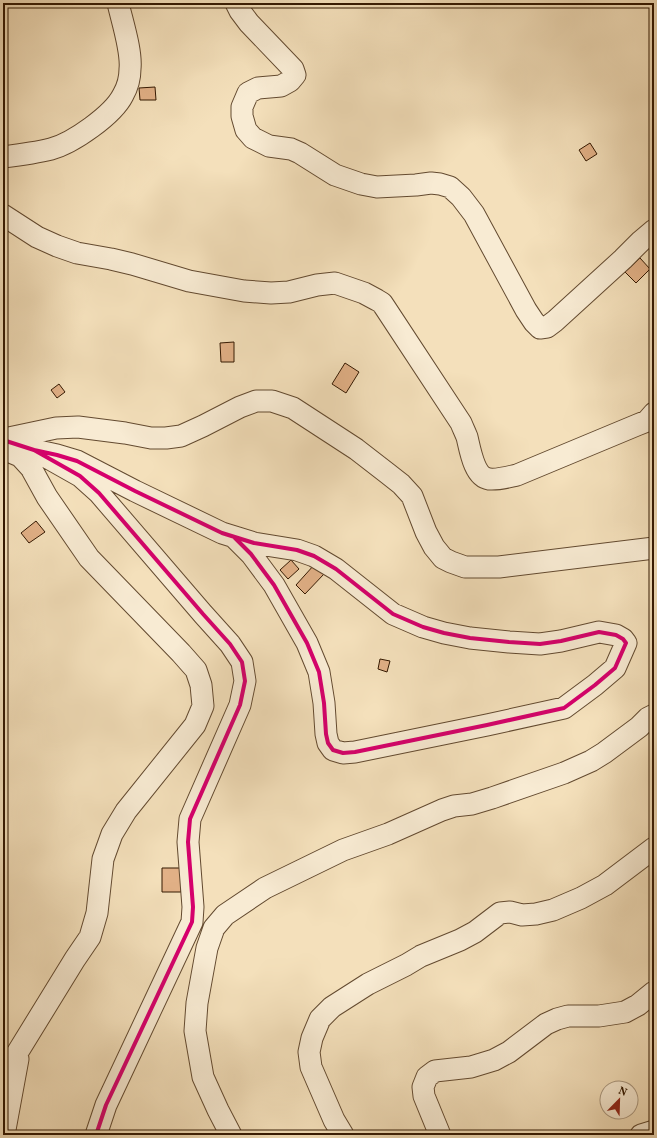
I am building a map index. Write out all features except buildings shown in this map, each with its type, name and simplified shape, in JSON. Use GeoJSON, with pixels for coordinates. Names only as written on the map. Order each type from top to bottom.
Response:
{"type":"FeatureCollection","features":[{"type":"Feature","properties":{"kind":"street"},"geometry":{"type":"LineString","coordinates":[[3,157],[30,154],[53,148],[77,137],[100,121],[116,106],[124,94],[130,68],[130,54],[118,3]]}},
{"type":"Feature","properties":{"kind":"street"},"geometry":{"type":"LineString","coordinates":[[236,3],[249,23],[293,69],[295,75],[290,81],[281,86],[258,88],[248,93],[242,106],[242,116],[246,130],[252,138],[269,146],[296,151],[335,175],[361,184],[377,187],[431,183],[450,187],[461,197],[474,214],[526,310],[540,328],[547,327],[555,321],[623,259],[640,241],[654,230]]}},
{"type":"Feature","properties":{"kind":"street"},"geometry":{"type":"LineString","coordinates":[[3,215],[37,237],[56,246],[132,264],[189,281],[271,293],[289,292],[317,285],[335,283],[358,290],[377,300],[382,303],[461,423],[477,471],[488,479],[499,479],[517,475],[637,425],[647,420],[654,413]]}},
{"type":"Feature","properties":{"kind":"street"},"geometry":{"type":"LineString","coordinates":[[3,439],[56,428],[78,428],[125,433],[151,438],[181,436],[240,407],[256,401],[272,401],[293,408],[356,449],[400,484],[412,496],[426,532],[434,547],[443,558],[451,562],[465,567],[499,567],[654,548]]}},
{"type":"Feature","properties":{"kind":"street"},"geometry":{"type":"LineString","coordinates":[[3,439],[34,450],[77,461],[135,491],[235,538],[254,543],[297,550],[314,556],[336,569],[393,614],[423,627],[470,638],[540,644],[561,641],[599,632],[616,635],[623,639],[626,643],[615,668],[564,708],[355,752],[343,753],[333,750],[328,743],[319,672],[307,643],[274,586],[251,554],[235,538]]}},
{"type":"Feature","properties":{"kind":"street"},"geometry":{"type":"LineString","coordinates":[[3,449],[20,456],[31,468],[47,497],[89,558],[181,652],[196,670],[201,685],[203,706],[195,725],[126,811],[112,834],[103,859],[96,913],[90,937],[71,965],[3,1076]]}},
{"type":"Feature","properties":{"kind":"street"},"geometry":{"type":"LineString","coordinates":[[34,450],[80,476],[99,493],[230,644],[242,662],[245,681],[240,704],[190,819],[188,842],[193,907],[192,922],[106,1105],[96,1135]]}},
{"type":"Feature","properties":{"kind":"street"},"geometry":{"type":"LineString","coordinates":[[231,1135],[203,1077],[195,1031],[197,1003],[207,948],[214,928],[225,915],[264,888],[343,850],[388,834],[442,810],[492,798],[564,773],[590,761],[604,753],[639,727],[648,718],[654,715]]}},
{"type":"Feature","properties":{"kind":"street"},"geometry":{"type":"LineString","coordinates":[[343,1135],[334,1120],[312,1067],[309,1052],[312,1038],[320,1019],[332,1007],[368,984],[421,956],[460,940],[475,932],[500,913],[510,912],[536,914],[553,910],[582,898],[605,885],[654,848]]}},
{"type":"Feature","properties":{"kind":"street"},"geometry":{"type":"LineString","coordinates":[[440,1135],[424,1096],[423,1087],[428,1077],[435,1071],[471,1067],[494,1060],[509,1052],[546,1024],[557,1019],[568,1016],[599,1016],[626,1012],[638,1005],[654,992]]}},
{"type":"Feature","properties":{"kind":"street"},"geometry":{"type":"LineString","coordinates":[[4,1135],[20,1049]]}},
{"type":"Feature","properties":{"kind":"street"},"geometry":{"type":"LineString","coordinates":[[641,1135],[654,1131]]}},
{"type":"Feature","properties":{"kind":"cycle path"},"geometry":{"type":"LineString","coordinates":[[3,440],[34,450],[80,476],[99,493],[230,644],[242,662],[245,681],[240,705],[190,819],[188,842],[193,907],[192,922],[106,1105],[96,1135]]}},
{"type":"Feature","properties":{"kind":"cycle path"},"geometry":{"type":"LineString","coordinates":[[34,450],[77,461],[222,533],[254,543],[297,550],[314,556],[336,569],[393,614],[423,627],[470,638],[540,644],[561,641],[599,632],[616,635],[623,639],[626,643],[615,668],[564,708],[355,752],[343,753],[333,750],[328,743],[319,672],[307,643],[274,585],[251,554],[235,538]]}}]}
